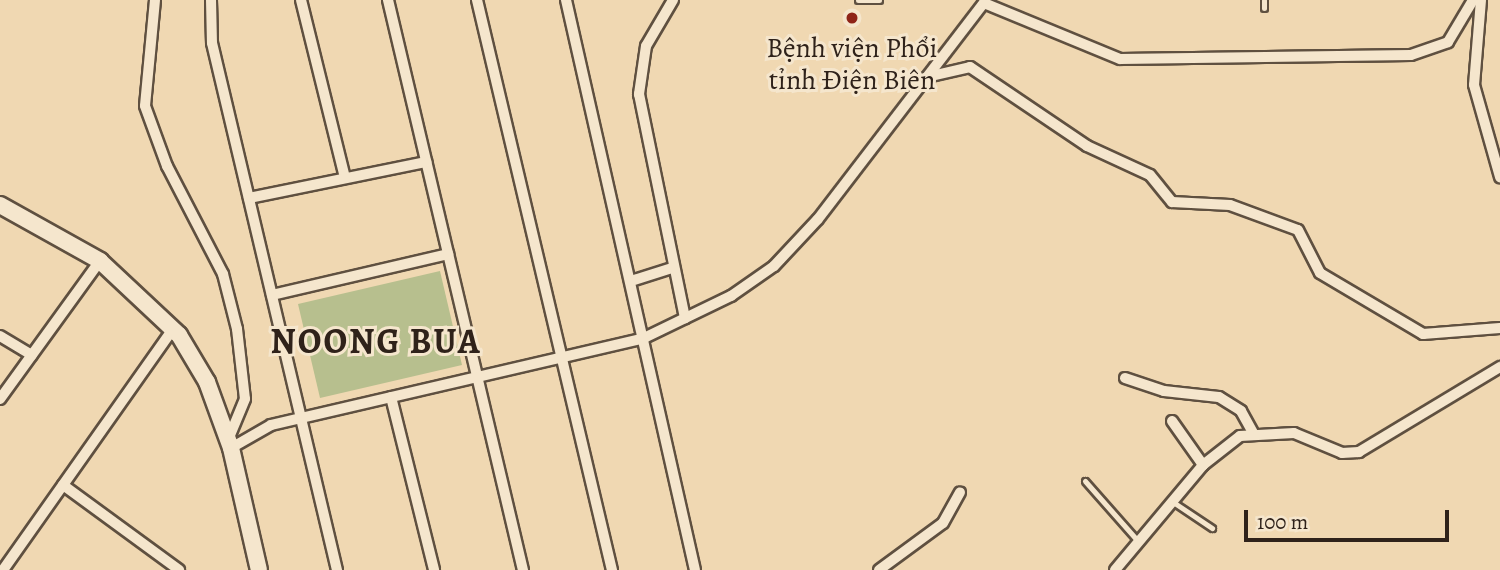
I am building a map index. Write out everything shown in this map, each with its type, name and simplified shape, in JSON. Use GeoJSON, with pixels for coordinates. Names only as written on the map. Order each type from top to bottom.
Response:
{"type":"FeatureCollection","features":[{"type":"Feature","properties":{"kind":"street"},"geometry":{"type":"LineString","coordinates":[[155,0],[145,106],[167,166],[223,274],[237,329],[245,399],[230,444]]}},
{"type":"Feature","properties":{"kind":"street"},"geometry":{"type":"LineString","coordinates":[[301,0],[345,178]]}},
{"type":"Feature","properties":{"kind":"street"},"geometry":{"type":"LineString","coordinates":[[388,0],[523,570]]}},
{"type":"Feature","properties":{"kind":"street"},"geometry":{"type":"LineString","coordinates":[[477,0],[559,358],[612,570]]}},
{"type":"Feature","properties":{"kind":"street"},"geometry":{"type":"LineString","coordinates":[[566,0],[695,570]]}},
{"type":"Feature","properties":{"kind":"street"},"geometry":{"type":"LineString","coordinates":[[673,0],[646,46],[639,94],[672,268],[685,318]]}},
{"type":"Feature","properties":{"kind":"street"},"geometry":{"type":"LineString","coordinates":[[230,444],[271,425],[644,338],[731,296],[774,266],[927,77],[984,1],[1121,59],[1411,55],[1448,42],[1473,0]]}},
{"type":"Feature","properties":{"kind":"street"},"geometry":{"type":"LineString","coordinates":[[1480,0],[1474,85],[1500,177]]}},
{"type":"Feature","properties":{"kind":"street"},"geometry":{"type":"LineString","coordinates":[[210,1],[212,43],[337,570]]}},
{"type":"Feature","properties":{"kind":"street"},"geometry":{"type":"LineString","coordinates":[[927,77],[971,67],[1087,146],[1150,175],[1171,202],[1230,205],[1298,230],[1320,273],[1423,334],[1500,328]]}},
{"type":"Feature","properties":{"kind":"street"},"geometry":{"type":"LineString","coordinates":[[249,198],[426,162]]}},
{"type":"Feature","properties":{"kind":"street"},"geometry":{"type":"LineString","coordinates":[[0,205],[100,261],[173,329],[207,382],[230,444],[259,570]]}},
{"type":"Feature","properties":{"kind":"street"},"geometry":{"type":"LineString","coordinates":[[272,295],[448,254]]}},
{"type":"Feature","properties":{"kind":"street"},"geometry":{"type":"LineString","coordinates":[[0,400],[100,261]]}},
{"type":"Feature","properties":{"kind":"street"},"geometry":{"type":"LineString","coordinates":[[631,281],[672,268]]}},
{"type":"Feature","properties":{"kind":"street"},"geometry":{"type":"LineString","coordinates":[[4,570],[173,329]]}},
{"type":"Feature","properties":{"kind":"street"},"geometry":{"type":"LineString","coordinates":[[0,336],[32,355]]}},
{"type":"Feature","properties":{"kind":"street"},"geometry":{"type":"LineString","coordinates":[[1115,570],[1170,501],[1224,446],[1253,433],[1303,435],[1342,453],[1359,452],[1500,367]]}},
{"type":"Feature","properties":{"kind":"street"},"geometry":{"type":"LineString","coordinates":[[1125,378],[1164,391],[1219,397],[1241,411],[1253,433]]}},
{"type":"Feature","properties":{"kind":"street"},"geometry":{"type":"LineString","coordinates":[[391,397],[434,570]]}},
{"type":"Feature","properties":{"kind":"street"},"geometry":{"type":"LineString","coordinates":[[1172,421],[1203,465]]}},
{"type":"Feature","properties":{"kind":"street"},"geometry":{"type":"LineString","coordinates":[[63,485],[179,570]]}},
{"type":"Feature","properties":{"kind":"street"},"geometry":{"type":"LineString","coordinates":[[879,570],[943,523],[960,492]]}},
{"type":"Feature","properties":{"kind":"lane"},"geometry":{"type":"LineString","coordinates":[[858,0],[879,0]]}},
{"type":"Feature","properties":{"kind":"lane"},"geometry":{"type":"LineString","coordinates":[[1264,0],[1264,8]]}},
{"type":"Feature","properties":{"kind":"lane"},"geometry":{"type":"LineString","coordinates":[[1085,481],[1137,540]]}},
{"type":"Feature","properties":{"kind":"lane"},"geometry":{"type":"LineString","coordinates":[[1170,501],[1212,528]]}},
{"type":"Feature","properties":{"kind":"green space"},"geometry":{"type":"Polygon","coordinates":[[[440,271],[462,365],[320,398],[298,304],[440,271]]]}},
{"type":"Feature","properties":{"kind":"place","name":"Bệnh viện Phổi tỉnh Điện Biên"},"geometry":{"type":"Point","coordinates":[852,18]}},
{"type":"Feature","properties":{"kind":"district","name":"NOONG BUA"},"geometry":{"type":"Point","coordinates":[376,341]}}]}
